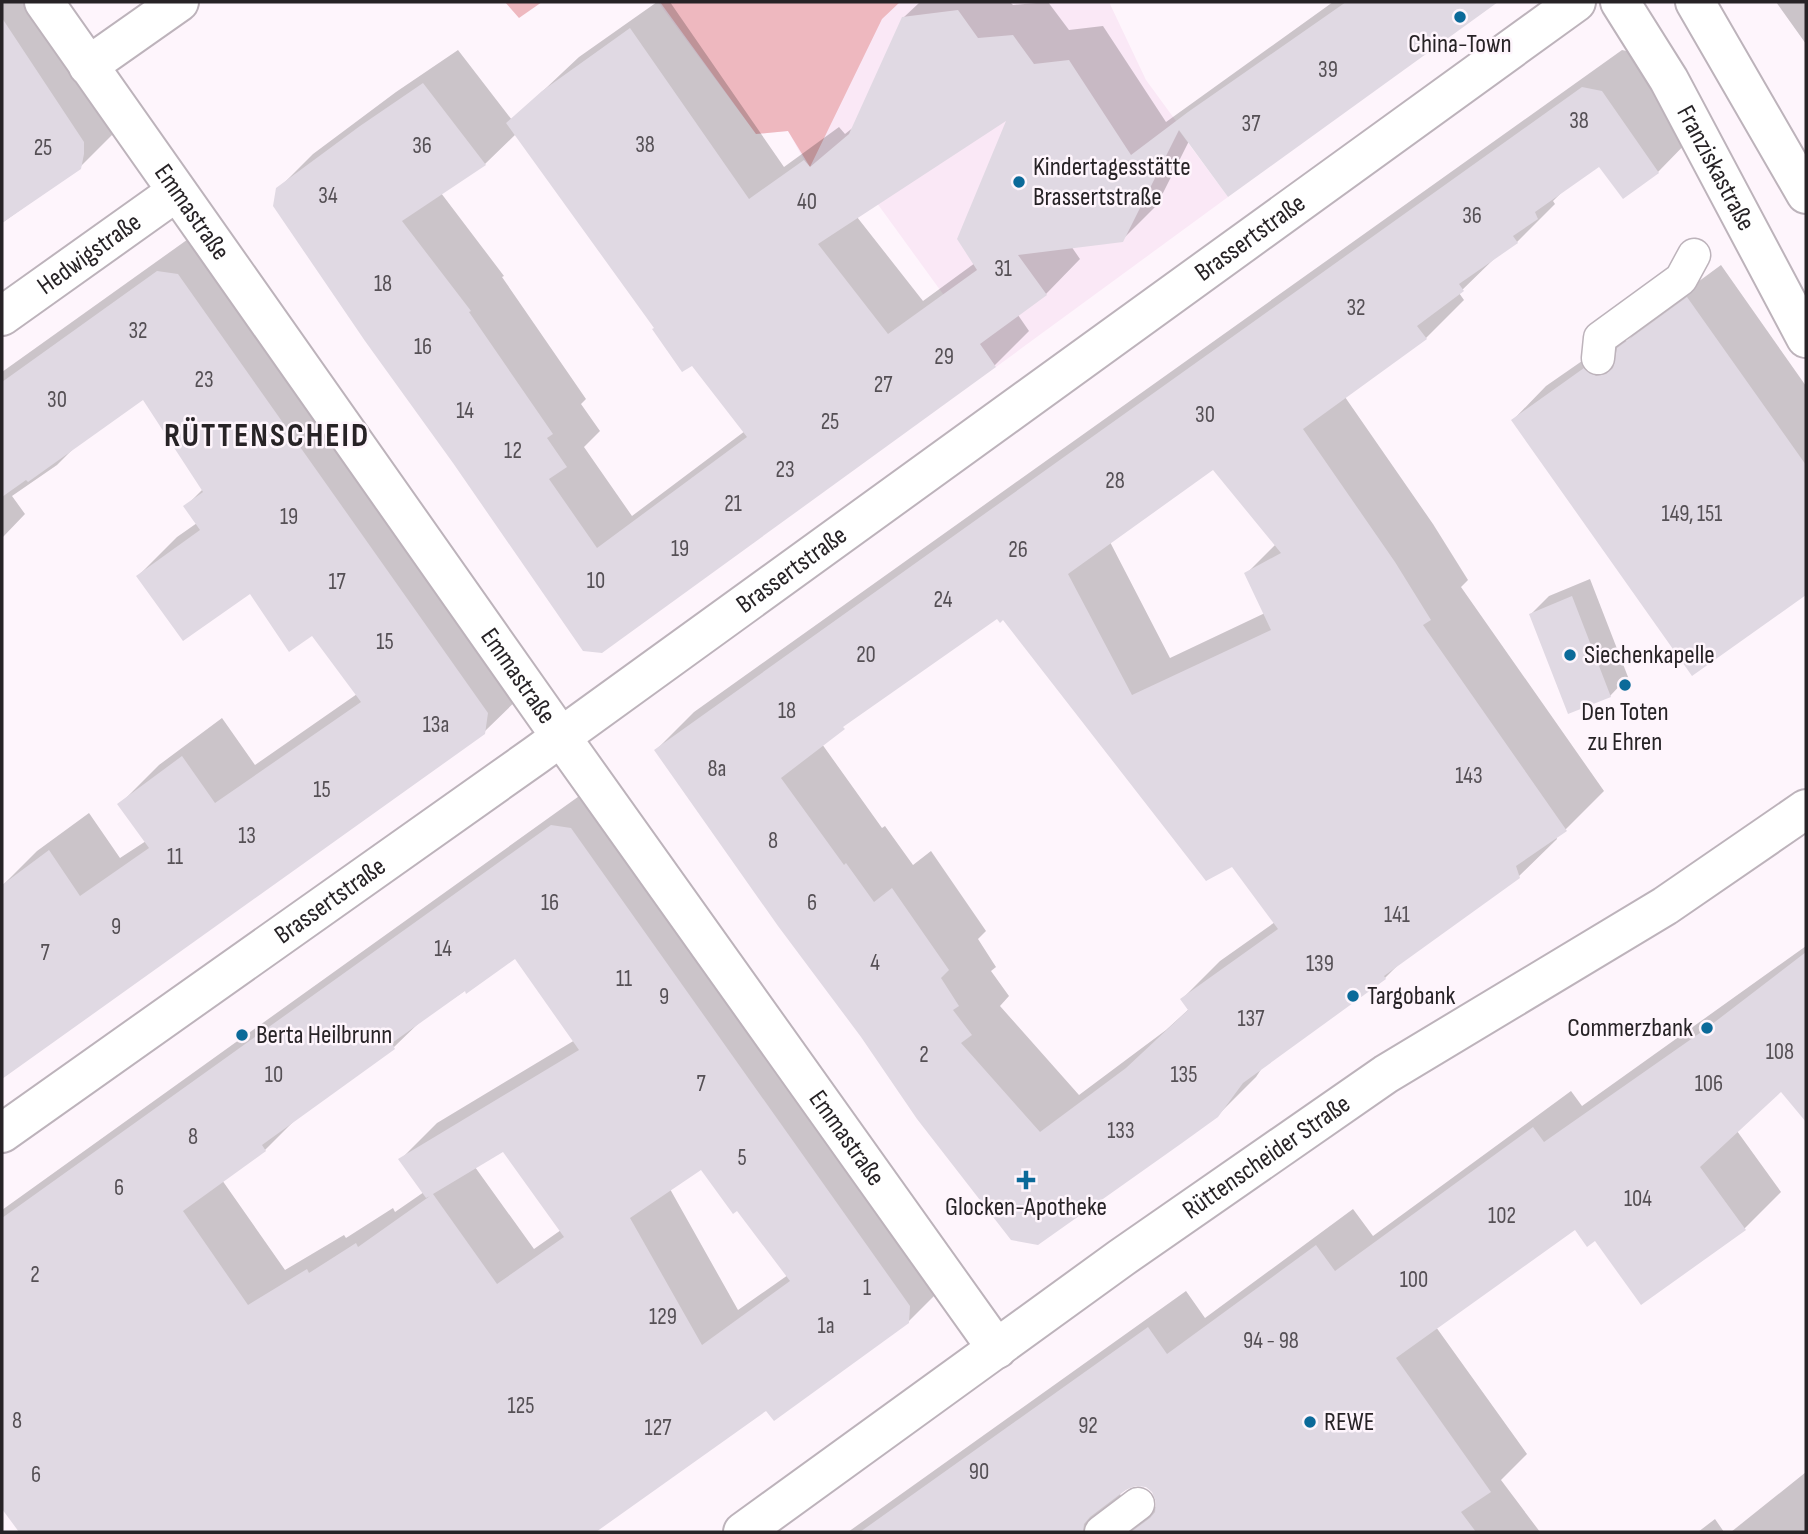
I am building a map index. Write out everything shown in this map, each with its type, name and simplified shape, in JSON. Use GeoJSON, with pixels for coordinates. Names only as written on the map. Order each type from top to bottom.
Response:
{"type":"FeatureCollection","features":[{"type":"Feature","properties":{"kind":"street","name":"Emmastraße"},"geometry":{"type":"LineString","coordinates":[[44,2],[561,737],[997,1349]]}},
{"type":"Feature","properties":{"kind":"street"},"geometry":{"type":"LineString","coordinates":[[88,66],[179,2]]}},
{"type":"Feature","properties":{"kind":"street","name":"Brassertstraße"},"geometry":{"type":"LineString","coordinates":[[2,1133],[561,737],[1576,2]]}},
{"type":"Feature","properties":{"kind":"street","name":"Franziskastraße"},"geometry":{"type":"LineString","coordinates":[[1620,2],[1669,80],[1806,338]]}},
{"type":"Feature","properties":{"kind":"street"},"geometry":{"type":"LineString","coordinates":[[1695,2],[1806,194]]}},
{"type":"Feature","properties":{"kind":"street","name":"Hedwigstraße"},"geometry":{"type":"LineString","coordinates":[[2,316],[176,192]]}},
{"type":"Feature","properties":{"kind":"street","name":"Rüttenscheider Straße"},"geometry":{"type":"LineString","coordinates":[[743,1532],[1121,1258],[1387,1074],[1665,906],[1806,809]]}},
{"type":"Feature","properties":{"kind":"lane"},"geometry":{"type":"LineString","coordinates":[[1598,358],[1600,338],[1681,279],[1694,255]]}},
{"type":"Feature","properties":{"kind":"lane"},"geometry":{"type":"LineString","coordinates":[[1101,1532],[1138,1504]]}},
{"type":"Feature","properties":{"kind":"shaded area"},"geometry":{"type":"Polygon","coordinates":[[[505,2],[542,2],[519,18],[505,2]]]}},
{"type":"Feature","properties":{"kind":"shaded area","name":"Kindertagesstätte Brassertstraße"},"geometry":{"type":"Polygon","coordinates":[[[658,2],[1109,2],[1146,80],[1176,121],[1174,124],[1228,197],[996,367],[874,199],[845,216],[804,160],[788,131],[756,134],[658,2]]]}},
{"type":"Feature","properties":{"kind":"shaded area"},"geometry":{"type":"Polygon","coordinates":[[[660,2],[900,2],[882,19],[810,167],[788,131],[756,134],[660,2]]]}},
{"type":"Feature","properties":{"kind":"building"},"geometry":{"type":"Polygon","coordinates":[[[1346,2],[1498,2],[1228,197],[1179,130],[1123,242],[1018,255],[1047,295],[980,344],[996,367],[602,653],[583,651],[273,206],[276,188],[423,83],[486,165],[402,221],[471,311],[469,312],[553,434],[547,438],[567,467],[549,479],[597,548],[747,437],[692,366],[682,372],[652,329],[654,328],[506,123],[542,91],[630,28],[749,199],[804,160],[810,167],[849,134],[902,17],[958,10],[978,38],[1013,35],[1034,64],[1069,60],[1131,155],[1346,2]],[[1006,121],[818,244],[888,334],[977,270],[957,239],[1006,121]]]}},
{"type":"Feature","properties":{"kind":"building"},"geometry":{"type":"Polygon","coordinates":[[[2,18],[84,142],[84,154],[81,169],[2,223],[2,18]]]}},
{"type":"Feature","properties":{"kind":"building"},"geometry":{"type":"Polygon","coordinates":[[[1582,87],[1602,91],[1659,173],[1623,199],[1599,167],[1535,212],[1538,219],[1513,236],[1518,243],[1459,284],[1464,291],[1417,326],[1427,339],[1303,429],[1395,562],[1431,620],[1423,625],[1567,831],[1516,866],[1520,878],[1384,976],[1386,979],[1243,1083],[1218,1117],[1038,1245],[1011,1240],[917,1119],[654,750],[1582,87]],[[1213,470],[1068,574],[1132,695],[1271,630],[1244,573],[1281,553],[1213,470]],[[997,619],[843,727],[845,729],[781,778],[874,902],[892,888],[949,970],[941,978],[959,1006],[953,1010],[972,1035],[961,1043],[1040,1132],[1126,1068],[1188,1010],[1180,999],[1278,929],[1232,867],[1206,881],[1003,620],[1000,623],[997,619]]]}},
{"type":"Feature","properties":{"kind":"building"},"geometry":{"type":"Polygon","coordinates":[[[157,271],[178,274],[488,713],[485,734],[2,1079],[2,885],[49,850],[80,896],[149,848],[117,804],[182,756],[215,803],[361,702],[312,636],[289,652],[250,594],[183,641],[136,576],[200,530],[183,506],[203,492],[143,400],[28,482],[26,480],[2,497],[2,382],[157,271]]]}},
{"type":"Feature","properties":{"kind":"building"},"geometry":{"type":"Polygon","coordinates":[[[1687,297],[1806,465],[1806,595],[1692,676],[1511,420],[1584,368],[1596,376],[1606,374],[1613,368],[1617,348],[1687,297]]]}},
{"type":"Feature","properties":{"kind":"building","name":"Siechenkapelle"},"geometry":{"type":"Polygon","coordinates":[[[1572,596],[1611,697],[1568,714],[1529,614],[1572,596]]]}},
{"type":"Feature","properties":{"kind":"building"},"geometry":{"type":"Polygon","coordinates":[[[551,825],[571,828],[910,1306],[909,1323],[774,1421],[766,1411],[596,1532],[19,1532],[2,1509],[2,1218],[551,825]],[[515,959],[392,1043],[395,1049],[262,1145],[266,1151],[183,1211],[248,1305],[307,1269],[309,1273],[356,1243],[358,1247],[430,1196],[426,1198],[398,1159],[579,1050],[515,959]],[[503,1152],[433,1194],[497,1284],[564,1237],[503,1152]],[[701,1170],[630,1218],[702,1345],[790,1281],[737,1211],[733,1214],[701,1170]]]}},
{"type":"Feature","properties":{"kind":"building"},"geometry":{"type":"Polygon","coordinates":[[[1806,952],[1806,1122],[1781,1092],[1700,1167],[1746,1230],[1641,1305],[1595,1241],[1587,1247],[1575,1230],[1396,1358],[1491,1492],[1461,1512],[1476,1532],[1131,1532],[1155,1512],[1156,1502],[1152,1492],[1146,1487],[1136,1486],[1127,1489],[1090,1517],[1084,1524],[1083,1532],[860,1532],[1148,1327],[1167,1354],[1316,1245],[1335,1271],[1533,1127],[1544,1142],[1707,1028],[1806,952]]]}},
{"type":"Feature","properties":{"kind":"place","name":"China-Town"},"geometry":{"type":"Point","coordinates":[1460,17]}},
{"type":"Feature","properties":{"kind":"place","name":"Kindertagesstätte Brassertstraße"},"geometry":{"type":"Point","coordinates":[1019,182]}},
{"type":"Feature","properties":{"kind":"place","name":"Siechenkapelle"},"geometry":{"type":"Point","coordinates":[1570,655]}},
{"type":"Feature","properties":{"kind":"place","name":"Den Toten zu Ehren"},"geometry":{"type":"Point","coordinates":[1625,685]}},
{"type":"Feature","properties":{"kind":"place","name":"Targobank"},"geometry":{"type":"Point","coordinates":[1353,996]}},
{"type":"Feature","properties":{"kind":"place","name":"Commerzbank"},"geometry":{"type":"Point","coordinates":[1707,1028]}},
{"type":"Feature","properties":{"kind":"place","name":"Berta Heilbrunn"},"geometry":{"type":"Point","coordinates":[242,1035]}},
{"type":"Feature","properties":{"kind":"place","name":"Glocken-Apotheke"},"geometry":{"type":"Point","coordinates":[1026,1180]}},
{"type":"Feature","properties":{"kind":"place","name":"REWE"},"geometry":{"type":"Point","coordinates":[1310,1422]}},
{"type":"Feature","properties":{"kind":"district","name":"RÜTTENSCHEID"},"geometry":{"type":"Point","coordinates":[267,436]}}]}
